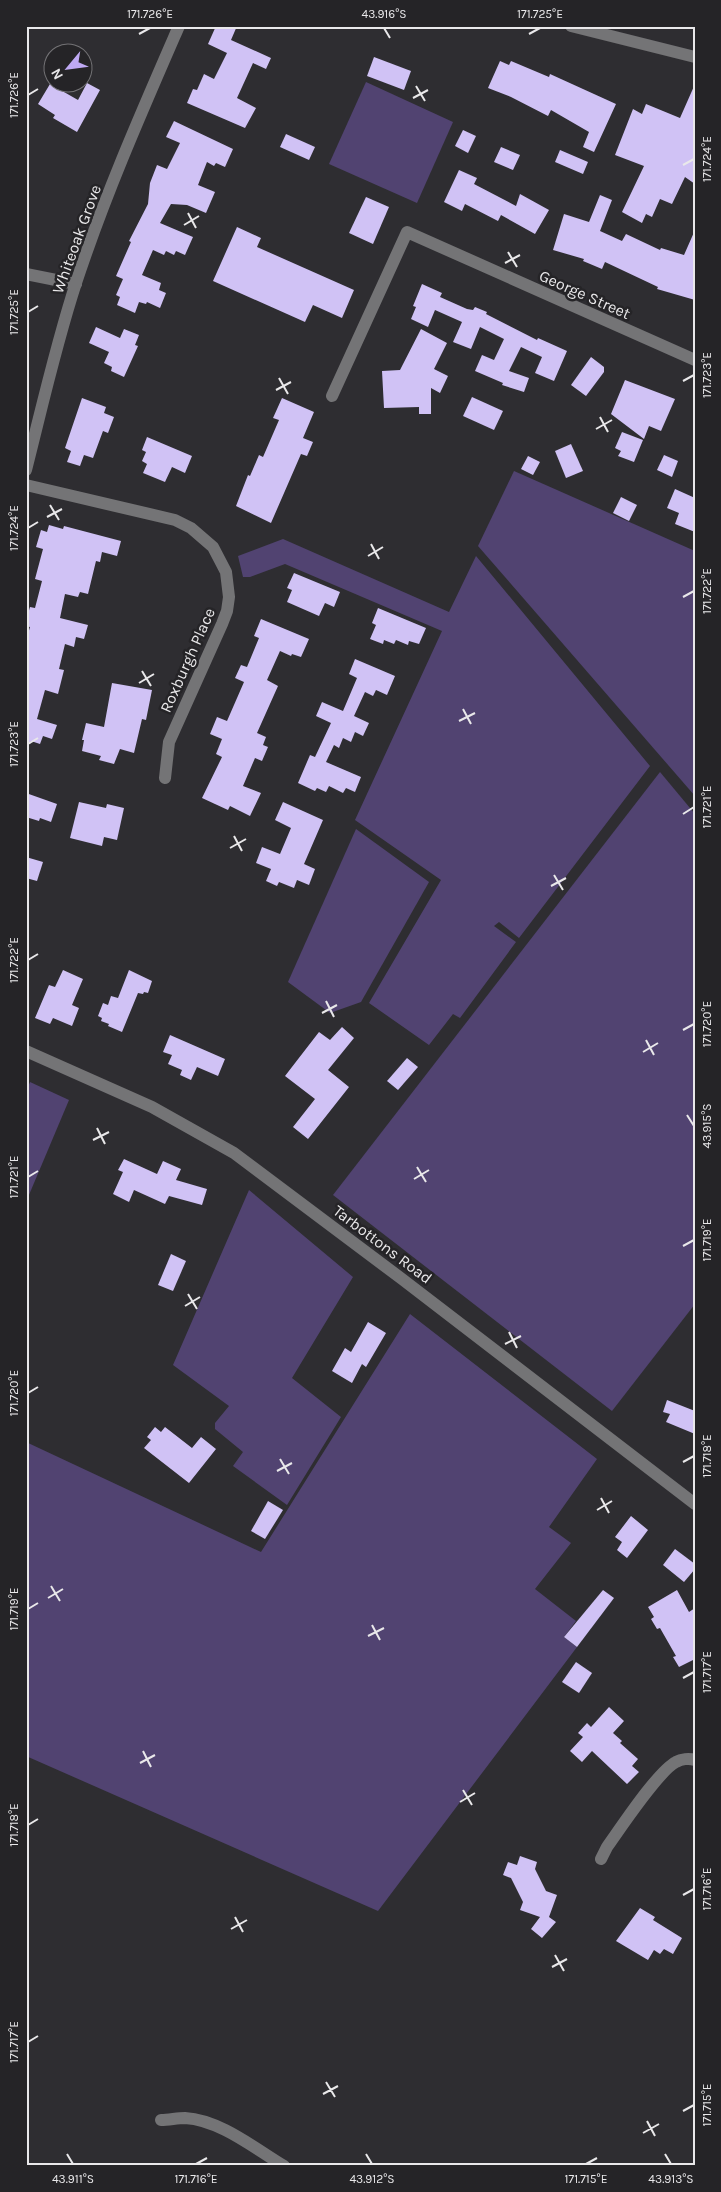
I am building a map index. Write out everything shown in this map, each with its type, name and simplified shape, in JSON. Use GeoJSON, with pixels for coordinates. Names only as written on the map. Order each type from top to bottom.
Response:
{"type":"FeatureCollection","features":[{"type":"Feature","properties":{"kind":"street","name":"Whiteoak Grove"},"geometry":{"type":"LineString","coordinates":[[26,470],[48,379],[76,284],[136,124],[180,26]]}},
{"type":"Feature","properties":{"kind":"street"},"geometry":{"type":"LineString","coordinates":[[571,26],[695,57]]}},
{"type":"Feature","properties":{"kind":"street","name":"George Street"},"geometry":{"type":"LineString","coordinates":[[332,396],[407,232],[695,360]]}},
{"type":"Feature","properties":{"kind":"street"},"geometry":{"type":"LineString","coordinates":[[26,274],[76,284]]}},
{"type":"Feature","properties":{"kind":"street","name":"Roxburgh Place"},"geometry":{"type":"LineString","coordinates":[[26,485],[175,520],[203,537],[213,547],[220,559],[229,584],[227,611],[169,742],[166,778]]}},
{"type":"Feature","properties":{"kind":"street","name":"Tarbottons Road"},"geometry":{"type":"LineString","coordinates":[[27,1054],[152,1107],[234,1152],[395,1273],[695,1504]]}},
{"type":"Feature","properties":{"kind":"street"},"geometry":{"type":"LineString","coordinates":[[601,1859],[607,1847],[664,1771],[676,1761],[685,1759],[695,1760]]}},
{"type":"Feature","properties":{"kind":"street"},"geometry":{"type":"LineString","coordinates":[[161,2120],[186,2118],[210,2124],[231,2134],[284,2166]]}},
{"type":"Feature","properties":{"kind":"shaded area"},"geometry":{"type":"Polygon","coordinates":[[[366,82],[453,122],[417,203],[329,164],[366,82]]]}},
{"type":"Feature","properties":{"kind":"shaded area"},"geometry":{"type":"Polygon","coordinates":[[[514,471],[695,551],[695,796],[478,546],[514,471]]]}},
{"type":"Feature","properties":{"kind":"shaded area"},"geometry":{"type":"Polygon","coordinates":[[[283,539],[449,612],[476,556],[650,766],[519,938],[499,922],[494,926],[516,942],[460,1018],[453,1014],[429,1045],[369,1003],[441,880],[355,820],[442,631],[285,564],[250,577],[243,577],[238,556],[283,539]]]}},
{"type":"Feature","properties":{"kind":"shaded area"},"geometry":{"type":"Polygon","coordinates":[[[660,772],[695,814],[695,1304],[612,1411],[333,1195],[660,772]]]}},
{"type":"Feature","properties":{"kind":"shaded area"},"geometry":{"type":"Polygon","coordinates":[[[356,829],[429,882],[361,1002],[330,1013],[288,982],[356,829]]]}},
{"type":"Feature","properties":{"kind":"shaded area"},"geometry":{"type":"Polygon","coordinates":[[[30,1082],[69,1100],[26,1202],[26,1092],[30,1082]]]}},
{"type":"Feature","properties":{"kind":"shaded area"},"geometry":{"type":"Polygon","coordinates":[[[249,1190],[353,1277],[292,1378],[341,1417],[287,1505],[233,1466],[243,1452],[215,1429],[215,1423],[229,1406],[173,1365],[249,1190]]]}},
{"type":"Feature","properties":{"kind":"shaded area"},"geometry":{"type":"Polygon","coordinates":[[[410,1314],[597,1459],[549,1527],[571,1543],[535,1589],[576,1621],[564,1637],[577,1647],[378,1911],[26,1756],[26,1442],[261,1552],[410,1314]]]}},
{"type":"Feature","properties":{"kind":"building"},"geometry":{"type":"Polygon","coordinates":[[[216,26],[237,26],[231,40],[271,58],[266,69],[253,63],[237,98],[256,108],[245,128],[187,103],[193,89],[197,90],[204,74],[214,79],[227,53],[208,44],[216,26]]]}},
{"type":"Feature","properties":{"kind":"building"},"geometry":{"type":"Polygon","coordinates":[[[374,57],[411,71],[404,90],[367,76],[374,57]]]}},
{"type":"Feature","properties":{"kind":"building"},"geometry":{"type":"Polygon","coordinates":[[[500,61],[509,65],[511,61],[549,77],[550,74],[616,104],[594,152],[583,147],[589,132],[551,110],[548,116],[511,97],[488,88],[500,61]]]}},
{"type":"Feature","properties":{"kind":"building"},"geometry":{"type":"Polygon","coordinates":[[[695,84],[695,184],[685,177],[672,204],[660,199],[652,217],[646,214],[642,223],[622,212],[644,166],[615,155],[633,109],[642,114],[646,104],[680,118],[695,84]]]}},
{"type":"Feature","properties":{"kind":"building"},"geometry":{"type":"Polygon","coordinates":[[[92,86],[100,90],[77,132],[53,118],[55,115],[38,104],[45,92],[64,92],[78,100],[82,92],[92,92],[92,86]]]}},
{"type":"Feature","properties":{"kind":"building"},"geometry":{"type":"Polygon","coordinates":[[[174,121],[233,149],[225,167],[216,163],[214,166],[207,162],[198,185],[215,192],[206,213],[187,205],[171,204],[160,223],[193,237],[185,255],[176,251],[174,255],[166,251],[164,255],[153,250],[142,275],[161,283],[159,290],[166,293],[160,308],[147,302],[146,304],[139,302],[135,313],[117,305],[120,297],[116,295],[123,279],[116,276],[131,242],[129,241],[148,204],[150,183],[157,165],[167,169],[180,143],[166,137],[174,121]]]}},
{"type":"Feature","properties":{"kind":"building"},"geometry":{"type":"Polygon","coordinates":[[[463,130],[476,136],[468,153],[455,146],[463,130]]]}},
{"type":"Feature","properties":{"kind":"building"},"geometry":{"type":"Polygon","coordinates":[[[286,134],[315,147],[309,160],[280,147],[286,134]]]}},
{"type":"Feature","properties":{"kind":"building"},"geometry":{"type":"Polygon","coordinates":[[[501,147],[520,155],[513,170],[494,162],[501,147]]]}},
{"type":"Feature","properties":{"kind":"building"},"geometry":{"type":"Polygon","coordinates":[[[560,150],[588,162],[583,174],[555,162],[560,150]]]}},
{"type":"Feature","properties":{"kind":"building"},"geometry":{"type":"Polygon","coordinates":[[[459,170],[477,178],[474,184],[516,206],[520,194],[549,210],[535,234],[501,215],[498,221],[465,204],[462,211],[444,202],[459,170]]]}},
{"type":"Feature","properties":{"kind":"building"},"geometry":{"type":"Polygon","coordinates":[[[600,195],[612,200],[600,231],[622,241],[626,234],[660,250],[661,248],[684,255],[695,230],[695,300],[657,289],[658,287],[605,262],[602,269],[583,261],[584,259],[553,250],[564,214],[589,222],[600,195]]]}},
{"type":"Feature","properties":{"kind":"building"},"geometry":{"type":"Polygon","coordinates":[[[366,197],[389,207],[373,244],[349,233],[366,197]]]}},
{"type":"Feature","properties":{"kind":"building"},"geometry":{"type":"Polygon","coordinates":[[[237,227],[261,238],[257,247],[354,290],[342,318],[313,305],[305,322],[213,281],[237,227]]]}},
{"type":"Feature","properties":{"kind":"building"},"geometry":{"type":"Polygon","coordinates":[[[422,284],[442,293],[440,297],[467,309],[473,310],[475,307],[487,312],[486,314],[537,340],[538,338],[567,351],[554,381],[535,373],[542,357],[521,347],[509,371],[529,378],[524,392],[502,385],[503,383],[475,371],[482,355],[494,360],[504,339],[480,327],[471,349],[453,342],[462,322],[435,310],[428,327],[411,319],[416,307],[413,306],[422,284]]]}},
{"type":"Feature","properties":{"kind":"building"},"geometry":{"type":"Polygon","coordinates":[[[96,327],[120,338],[124,329],[139,335],[135,345],[138,346],[124,377],[111,371],[112,367],[104,363],[109,352],[89,343],[96,327]]]}},
{"type":"Feature","properties":{"kind":"building"},"geometry":{"type":"Polygon","coordinates":[[[421,329],[447,343],[434,369],[448,376],[440,393],[431,388],[431,414],[419,414],[419,407],[384,408],[382,371],[400,370],[421,329]]]}},
{"type":"Feature","properties":{"kind":"building"},"geometry":{"type":"Polygon","coordinates":[[[591,357],[604,367],[604,372],[586,396],[571,385],[591,357]]]}},
{"type":"Feature","properties":{"kind":"building"},"geometry":{"type":"Polygon","coordinates":[[[625,380],[675,399],[661,431],[649,426],[644,439],[611,414],[625,380]]]}},
{"type":"Feature","properties":{"kind":"building"},"geometry":{"type":"Polygon","coordinates":[[[472,397],[503,411],[494,430],[463,416],[472,397]]]}},
{"type":"Feature","properties":{"kind":"building"},"geometry":{"type":"Polygon","coordinates":[[[82,398],[106,407],[104,413],[114,417],[108,433],[103,431],[93,458],[84,455],[80,466],[67,462],[71,451],[65,448],[82,398]]]}},
{"type":"Feature","properties":{"kind":"building"},"geometry":{"type":"Polygon","coordinates":[[[282,398],[314,412],[303,438],[313,442],[307,456],[301,454],[271,523],[236,506],[248,475],[250,476],[259,455],[263,457],[279,420],[273,418],[282,398]]]}},
{"type":"Feature","properties":{"kind":"building"},"geometry":{"type":"Polygon","coordinates":[[[622,432],[643,440],[634,462],[618,456],[621,451],[615,448],[622,432]]]}},
{"type":"Feature","properties":{"kind":"building"},"geometry":{"type":"Polygon","coordinates":[[[147,437],[192,456],[185,473],[172,467],[165,482],[143,473],[147,464],[142,461],[146,452],[142,450],[147,437]]]}},
{"type":"Feature","properties":{"kind":"building"},"geometry":{"type":"Polygon","coordinates":[[[571,444],[583,471],[566,478],[555,451],[571,444]]]}},
{"type":"Feature","properties":{"kind":"building"},"geometry":{"type":"Polygon","coordinates":[[[664,455],[678,461],[672,477],[657,470],[664,455]]]}},
{"type":"Feature","properties":{"kind":"building"},"geometry":{"type":"Polygon","coordinates":[[[528,456],[540,462],[533,475],[521,469],[528,456]]]}},
{"type":"Feature","properties":{"kind":"building"},"geometry":{"type":"Polygon","coordinates":[[[675,489],[695,498],[695,532],[675,524],[679,513],[667,508],[675,489]]]}},
{"type":"Feature","properties":{"kind":"building"},"geometry":{"type":"Polygon","coordinates":[[[621,497],[637,505],[629,521],[613,513],[621,497]]]}},
{"type":"Feature","properties":{"kind":"building"},"geometry":{"type":"Polygon","coordinates":[[[49,525],[63,529],[64,526],[121,541],[117,556],[102,552],[100,562],[96,561],[88,594],[80,592],[78,597],[65,594],[60,618],[88,625],[84,639],[76,637],[74,647],[65,644],[59,669],[64,670],[58,694],[45,690],[37,719],[57,725],[52,739],[43,736],[40,744],[31,741],[30,744],[26,744],[26,641],[30,627],[26,626],[26,621],[30,607],[35,608],[42,581],[35,579],[43,549],[36,547],[41,530],[47,532],[49,525]]]}},
{"type":"Feature","properties":{"kind":"building"},"geometry":{"type":"Polygon","coordinates":[[[294,573],[340,592],[334,607],[325,603],[319,616],[287,602],[292,590],[287,588],[294,573]]]}},
{"type":"Feature","properties":{"kind":"building"},"geometry":{"type":"Polygon","coordinates":[[[378,608],[426,628],[419,644],[409,641],[408,645],[396,640],[394,644],[384,640],[383,644],[370,639],[376,625],[372,623],[378,608]]]}},
{"type":"Feature","properties":{"kind":"building"},"geometry":{"type":"Polygon","coordinates":[[[261,619],[309,639],[301,657],[292,654],[291,656],[280,651],[267,680],[278,686],[257,733],[266,737],[263,745],[268,747],[262,761],[255,758],[243,786],[261,793],[250,816],[230,806],[228,810],[202,798],[222,757],[216,754],[222,739],[210,734],[217,717],[227,721],[244,682],[235,678],[241,665],[247,667],[259,638],[254,636],[261,619]]]}},
{"type":"Feature","properties":{"kind":"building"},"geometry":{"type":"Polygon","coordinates":[[[355,659],[395,676],[387,695],[376,690],[373,696],[365,692],[354,716],[369,723],[363,736],[355,732],[351,742],[343,738],[339,748],[334,745],[326,762],[361,777],[355,792],[346,788],[343,793],[329,786],[326,792],[317,788],[315,791],[298,783],[310,755],[315,757],[331,723],[316,716],[322,702],[343,711],[357,678],[349,674],[355,659]]]}},
{"type":"Feature","properties":{"kind":"building"},"geometry":{"type":"Polygon","coordinates":[[[112,683],[152,690],[146,720],[142,719],[134,753],[120,749],[114,764],[99,760],[101,756],[82,751],[84,740],[82,740],[86,723],[104,727],[112,683]]]}},
{"type":"Feature","properties":{"kind":"building"},"geometry":{"type":"Polygon","coordinates":[[[26,793],[57,804],[51,822],[40,818],[39,821],[26,817],[26,793]]]}},
{"type":"Feature","properties":{"kind":"building"},"geometry":{"type":"Polygon","coordinates":[[[79,802],[106,808],[107,804],[124,808],[117,840],[104,837],[102,846],[70,838],[79,802]]]}},
{"type":"Feature","properties":{"kind":"building"},"geometry":{"type":"Polygon","coordinates":[[[283,802],[323,820],[304,864],[315,869],[309,885],[297,880],[294,888],[279,882],[277,886],[266,881],[271,869],[256,863],[262,847],[280,854],[291,828],[275,820],[283,802]]]}},
{"type":"Feature","properties":{"kind":"building"},"geometry":{"type":"Polygon","coordinates":[[[26,857],[43,862],[37,881],[26,878],[26,857]]]}},
{"type":"Feature","properties":{"kind":"building"},"geometry":{"type":"Polygon","coordinates":[[[63,970],[83,979],[72,1005],[79,1008],[72,1026],[53,1018],[50,1024],[35,1018],[49,985],[55,987],[63,970]]]}},
{"type":"Feature","properties":{"kind":"building"},"geometry":{"type":"Polygon","coordinates":[[[129,970],[152,981],[148,993],[138,993],[122,1032],[108,1026],[109,1024],[101,1021],[102,1018],[98,1016],[103,1003],[108,1005],[111,996],[118,998],[129,970]]]}},
{"type":"Feature","properties":{"kind":"building"},"geometry":{"type":"Polygon","coordinates":[[[342,1027],[354,1038],[328,1070],[349,1087],[308,1139],[293,1127],[315,1099],[285,1076],[319,1032],[330,1040],[342,1027]]]}},
{"type":"Feature","properties":{"kind":"building"},"geometry":{"type":"Polygon","coordinates":[[[170,1035],[225,1059],[218,1076],[197,1067],[191,1080],[180,1075],[182,1070],[168,1064],[172,1055],[163,1052],[170,1035]]]}},
{"type":"Feature","properties":{"kind":"building"},"geometry":{"type":"Polygon","coordinates":[[[407,1058],[418,1067],[398,1090],[387,1081],[407,1058]]]}},
{"type":"Feature","properties":{"kind":"building"},"geometry":{"type":"Polygon","coordinates":[[[124,1159],[157,1174],[163,1161],[181,1169],[176,1180],[207,1189],[202,1205],[169,1196],[165,1204],[134,1190],[129,1202],[113,1194],[123,1172],[118,1170],[124,1159]]]}},
{"type":"Feature","properties":{"kind":"building"},"geometry":{"type":"Polygon","coordinates":[[[171,1254],[186,1261],[173,1291],[158,1285],[171,1254]]]}},
{"type":"Feature","properties":{"kind":"building"},"geometry":{"type":"Polygon","coordinates":[[[368,1322],[386,1333],[366,1367],[362,1364],[352,1383],[332,1371],[345,1348],[351,1352],[368,1322]]]}},
{"type":"Feature","properties":{"kind":"building"},"geometry":{"type":"Polygon","coordinates":[[[667,1400],[695,1411],[695,1434],[666,1422],[670,1414],[663,1412],[667,1400]]]}},
{"type":"Feature","properties":{"kind":"building"},"geometry":{"type":"Polygon","coordinates":[[[155,1427],[161,1432],[165,1427],[192,1448],[201,1437],[216,1449],[189,1483],[144,1448],[151,1440],[147,1437],[155,1427]]]}},
{"type":"Feature","properties":{"kind":"building"},"geometry":{"type":"Polygon","coordinates":[[[268,1501],[283,1510],[265,1539],[251,1531],[268,1501]]]}},
{"type":"Feature","properties":{"kind":"building"},"geometry":{"type":"Polygon","coordinates":[[[631,1516],[648,1530],[627,1558],[617,1550],[622,1542],[615,1537],[631,1516]]]}},
{"type":"Feature","properties":{"kind":"building"},"geometry":{"type":"Polygon","coordinates":[[[675,1549],[695,1564],[695,1569],[684,1582],[663,1565],[675,1549]]]}},
{"type":"Feature","properties":{"kind":"building"},"geometry":{"type":"Polygon","coordinates":[[[603,1590],[614,1598],[577,1647],[564,1637],[603,1590]]]}},
{"type":"Feature","properties":{"kind":"building"},"geometry":{"type":"Polygon","coordinates":[[[677,1590],[689,1612],[695,1608],[695,1659],[679,1667],[673,1657],[676,1656],[660,1628],[657,1629],[651,1619],[654,1617],[648,1607],[677,1590]]]}},
{"type":"Feature","properties":{"kind":"building"},"geometry":{"type":"Polygon","coordinates":[[[576,1662],[592,1673],[579,1693],[562,1682],[576,1662]]]}},
{"type":"Feature","properties":{"kind":"building"},"geometry":{"type":"Polygon","coordinates":[[[609,1707],[624,1721],[613,1733],[622,1741],[620,1743],[638,1759],[632,1766],[639,1772],[627,1784],[592,1751],[582,1762],[570,1751],[583,1737],[578,1733],[587,1723],[591,1727],[609,1707]]]}},
{"type":"Feature","properties":{"kind":"building"},"geometry":{"type":"Polygon","coordinates":[[[520,1856],[537,1862],[535,1869],[546,1891],[557,1895],[549,1917],[556,1922],[542,1938],[531,1929],[540,1917],[520,1910],[523,1902],[511,1878],[503,1875],[508,1862],[517,1865],[520,1856]]]}},
{"type":"Feature","properties":{"kind":"building"},"geometry":{"type":"Polygon","coordinates":[[[640,1908],[655,1917],[653,1920],[682,1938],[673,1954],[664,1949],[660,1954],[654,1950],[648,1960],[616,1941],[640,1908]]]}}]}
